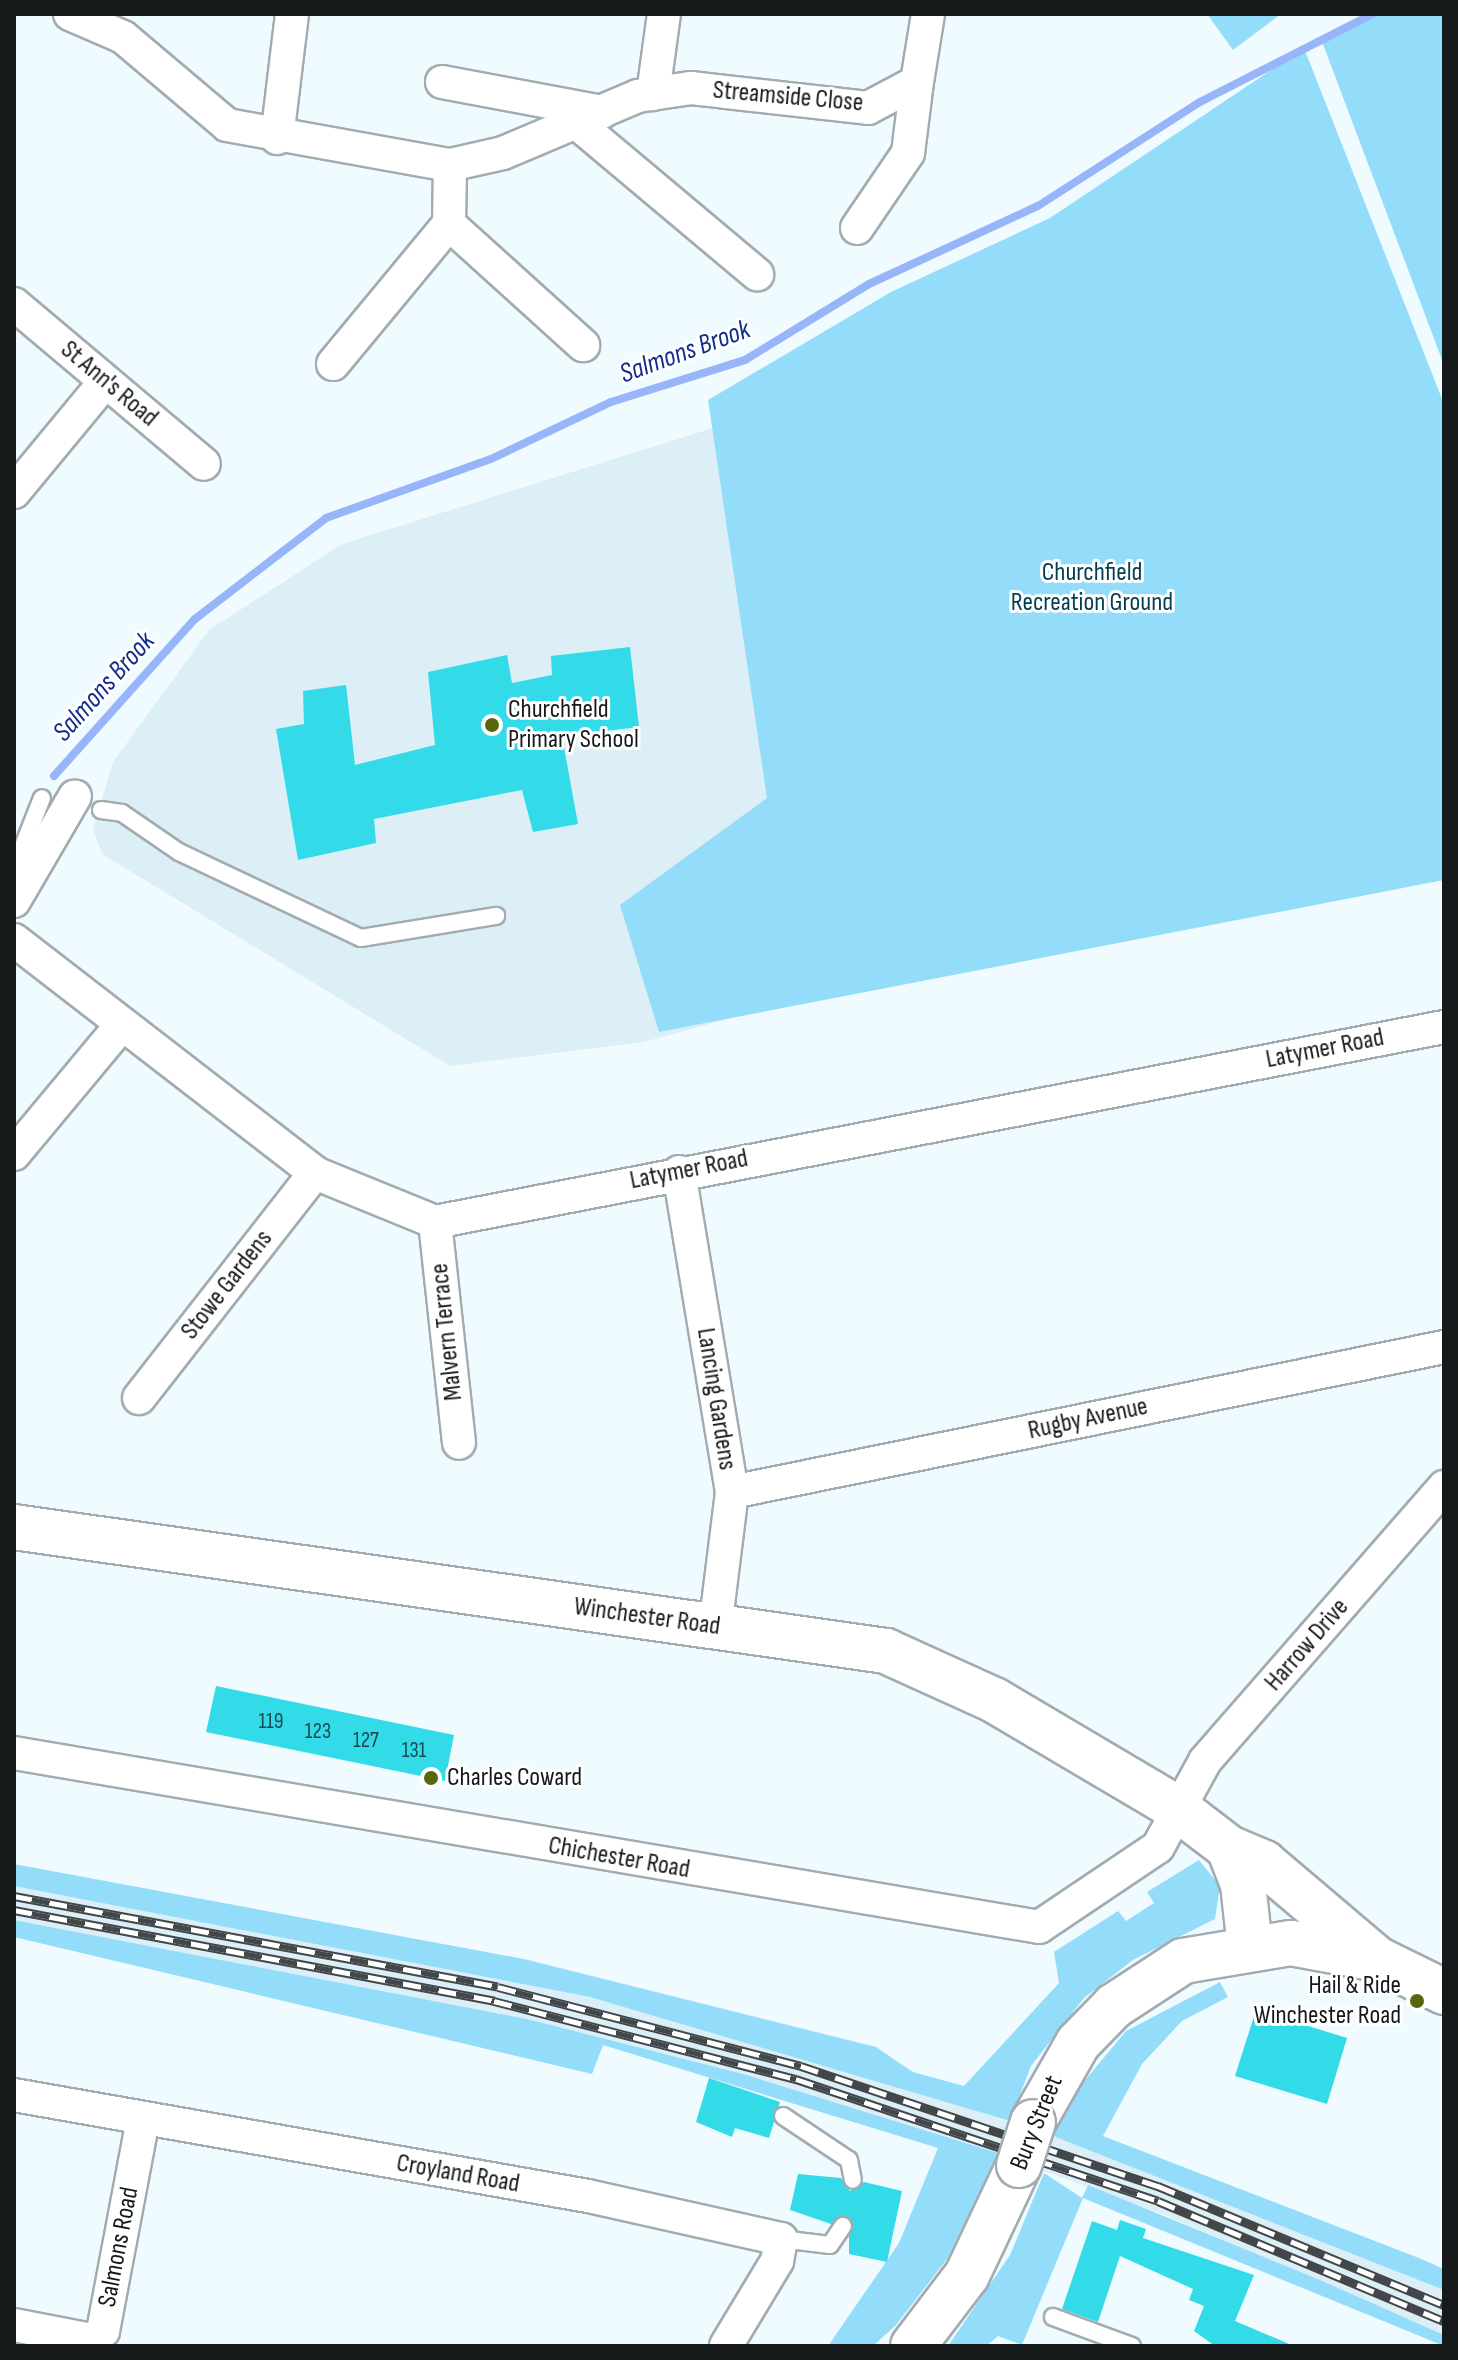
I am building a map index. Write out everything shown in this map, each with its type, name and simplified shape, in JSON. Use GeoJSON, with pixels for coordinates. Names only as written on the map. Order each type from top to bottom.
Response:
{"type":"FeatureCollection","features":[{"type":"Feature","properties":{"kind":"street","name":"Streamside Close"},"geometry":{"type":"LineString","coordinates":[[70,14],[124,25],[227,125],[277,138],[450,165],[653,94],[691,88],[868,108],[917,82]]}},
{"type":"Feature","properties":{"kind":"street"},"geometry":{"type":"LineString","coordinates":[[277,138],[292,14]]}},
{"type":"Feature","properties":{"kind":"street"},"geometry":{"type":"LineString","coordinates":[[653,94],[664,14]]}},
{"type":"Feature","properties":{"kind":"street"},"geometry":{"type":"LineString","coordinates":[[857,228],[908,153],[928,14]]}},
{"type":"Feature","properties":{"kind":"street"},"geometry":{"type":"LineString","coordinates":[[442,82],[590,118],[757,274]]}},
{"type":"Feature","properties":{"kind":"street"},"geometry":{"type":"LineString","coordinates":[[333,364],[449,224],[450,165]]}},
{"type":"Feature","properties":{"kind":"street"},"geometry":{"type":"LineString","coordinates":[[449,224],[583,345]]}},
{"type":"Feature","properties":{"kind":"street","name":"St Ann's Road"},"geometry":{"type":"LineString","coordinates":[[14,304],[204,464]]}},
{"type":"Feature","properties":{"kind":"street"},"geometry":{"type":"LineString","coordinates":[[14,492],[105,382]]}},
{"type":"Feature","properties":{"kind":"street"},"geometry":{"type":"LineString","coordinates":[[14,901],[83,805]]}},
{"type":"Feature","properties":{"kind":"street"},"geometry":{"type":"LineString","coordinates":[[14,940],[120,1027],[315,1173],[435,1222]]}},
{"type":"Feature","properties":{"kind":"street"},"geometry":{"type":"LineString","coordinates":[[14,1154],[120,1027]]}},
{"type":"Feature","properties":{"kind":"street","name":"Latymer Road"},"geometry":{"type":"LineString","coordinates":[[435,1222],[679,1172],[1444,1027]]}},
{"type":"Feature","properties":{"kind":"street","name":"Lancing Gardens"},"geometry":{"type":"LineString","coordinates":[[679,1172],[732,1492],[715,1628]]}},
{"type":"Feature","properties":{"kind":"street","name":"Stowe Gardens"},"geometry":{"type":"LineString","coordinates":[[139,1398],[315,1173]]}},
{"type":"Feature","properties":{"kind":"street","name":"Malvern Terrace"},"geometry":{"type":"LineString","coordinates":[[435,1222],[459,1443]]}},
{"type":"Feature","properties":{"kind":"street","name":"Rugby Avenue"},"geometry":{"type":"LineString","coordinates":[[732,1492],[1444,1347]]}},
{"type":"Feature","properties":{"kind":"street","name":"Harrow Drive"},"geometry":{"type":"LineString","coordinates":[[1178,1809],[1205,1761],[1444,1487]]}},
{"type":"Feature","properties":{"kind":"street","name":"Winchester Road"},"geometry":{"type":"LineString","coordinates":[[14,1527],[715,1628],[847,1643],[929,1665],[1178,1809],[1229,1848],[1264,1863],[1377,1959]]}},
{"type":"Feature","properties":{"kind":"street","name":"Chichester Road"},"geometry":{"type":"LineString","coordinates":[[14,1753],[1015,1928],[1058,1918],[1146,1858],[1166,1837],[1178,1809]]}},
{"type":"Feature","properties":{"kind":"street"},"geometry":{"type":"LineString","coordinates":[[1229,1848],[1271,1945]]}},
{"type":"Feature","properties":{"kind":"street"},"geometry":{"type":"LineString","coordinates":[[1271,1945],[1305,1896]]}},
{"type":"Feature","properties":{"kind":"street","name":"Bury Street"},"geometry":{"type":"LineString","coordinates":[[913,2346],[967,2275],[1019,2165],[1033,2122],[1063,2060],[1114,2006],[1183,1961],[1271,1945],[1377,1959],[1444,1992]]}},
{"type":"Feature","properties":{"kind":"street","name":"Croyland Road"},"geometry":{"type":"LineString","coordinates":[[14,2095],[588,2196],[781,2239]]}},
{"type":"Feature","properties":{"kind":"street","name":"Salmons Road"},"geometry":{"type":"LineString","coordinates":[[14,2325],[92,2340],[103,2331],[143,2119]]}},
{"type":"Feature","properties":{"kind":"street"},"geometry":{"type":"LineString","coordinates":[[726,2346],[777,2261],[781,2239]]}},
{"type":"Feature","properties":{"kind":"lane"},"geometry":{"type":"LineString","coordinates":[[14,869],[42,798]]}},
{"type":"Feature","properties":{"kind":"lane"},"geometry":{"type":"LineString","coordinates":[[83,805],[122,813],[179,852],[361,938],[496,916]]}},
{"type":"Feature","properties":{"kind":"lane"},"geometry":{"type":"LineString","coordinates":[[783,2116],[849,2160],[853,2180]]}},
{"type":"Feature","properties":{"kind":"lane"},"geometry":{"type":"LineString","coordinates":[[781,2239],[830,2245],[843,2226]]}},
{"type":"Feature","properties":{"kind":"lane"},"geometry":{"type":"LineString","coordinates":[[1053,2317],[1132,2346]]}},
{"type":"Feature","properties":{"kind":"shaded area","name":"Churchfield Primary School"},"geometry":{"type":"Polygon","coordinates":[[[767,411],[906,970],[644,1042],[450,1066],[102,854],[93,829],[113,762],[209,630],[342,544],[767,411]]]}},
{"type":"Feature","properties":{"kind":"shaded area"},"geometry":{"type":"Polygon","coordinates":[[[14,1886],[590,1997],[872,2076],[1129,2162],[1444,2290],[1444,2335],[1165,2215],[972,2145],[527,2019],[14,1920],[14,1886]]]}},
{"type":"Feature","properties":{"kind":"green space"},"geometry":{"type":"Polygon","coordinates":[[[1207,14],[1281,14],[1233,50],[1207,14]]]}},
{"type":"Feature","properties":{"kind":"green space"},"geometry":{"type":"Polygon","coordinates":[[[1374,14],[1444,14],[1444,365],[1321,39],[1374,14]]]}},
{"type":"Feature","properties":{"kind":"green space","name":"Churchfield Recreation Ground"},"geometry":{"type":"Polygon","coordinates":[[[1304,48],[1444,404],[1444,880],[659,1032],[620,905],[767,798],[708,400],[891,292],[1050,218],[1304,48]]]}},
{"type":"Feature","properties":{"kind":"green space"},"geometry":{"type":"Polygon","coordinates":[[[1199,1860],[1220,1886],[1215,1919],[1133,1960],[1084,1998],[1031,2066],[1010,2121],[590,1997],[14,1886],[14,1864],[524,1959],[876,2047],[913,2072],[964,2086],[1059,1983],[1054,1952],[1118,1911],[1126,1921],[1154,1903],[1147,1892],[1199,1860]]]}},
{"type":"Feature","properties":{"kind":"green space"},"geometry":{"type":"Polygon","coordinates":[[[14,1920],[527,2019],[743,2074],[998,2153],[947,2259],[896,2325],[873,2346],[828,2346],[899,2243],[938,2148],[603,2045],[592,2074],[14,1937],[14,1920]]]}},
{"type":"Feature","properties":{"kind":"green space"},"geometry":{"type":"Polygon","coordinates":[[[1220,1982],[1228,1997],[1182,2021],[1142,2064],[1103,2136],[1444,2269],[1444,2290],[1053,2136],[1076,2091],[1126,2031],[1220,1982]]]}},
{"type":"Feature","properties":{"kind":"green space"},"geometry":{"type":"Polygon","coordinates":[[[1044,2173],[1082,2198],[1088,2185],[1320,2280],[1444,2335],[1444,2346],[1083,2198],[1022,2345],[998,2336],[986,2346],[948,2346],[1010,2255],[1044,2173]]]}},
{"type":"Feature","properties":{"kind":"building"},"geometry":{"type":"Polygon","coordinates":[[[630,647],[639,727],[562,736],[578,824],[533,832],[522,790],[374,819],[376,843],[298,860],[276,729],[304,724],[303,691],[346,685],[355,765],[435,745],[428,672],[507,655],[512,683],[552,675],[551,656],[630,647]]]}},
{"type":"Feature","properties":{"kind":"building"},"geometry":{"type":"Polygon","coordinates":[[[216,1686],[454,1735],[445,1781],[206,1732],[216,1686]]]}},
{"type":"Feature","properties":{"kind":"building"},"geometry":{"type":"Polygon","coordinates":[[[1256,2010],[1347,2038],[1327,2104],[1235,2076],[1256,2010]]]}},
{"type":"Feature","properties":{"kind":"building"},"geometry":{"type":"Polygon","coordinates":[[[709,2078],[780,2102],[769,2138],[735,2128],[732,2137],[696,2122],[709,2078]]]}},
{"type":"Feature","properties":{"kind":"building"},"geometry":{"type":"Polygon","coordinates":[[[798,2174],[841,2178],[850,2191],[864,2182],[902,2191],[887,2262],[849,2254],[849,2217],[831,2224],[790,2210],[798,2174]]]}},
{"type":"Feature","properties":{"kind":"building"},"geometry":{"type":"Polygon","coordinates":[[[1120,2220],[1146,2229],[1143,2238],[1254,2275],[1235,2321],[1294,2346],[1215,2346],[1194,2331],[1204,2306],[1189,2300],[1193,2289],[1120,2256],[1098,2322],[1062,2309],[1092,2221],[1117,2230],[1120,2220]]]}},
{"type":"Feature","properties":{"kind":"waterway","name":"Salmons Brook"},"geometry":{"type":"LineString","coordinates":[[54,776],[195,619],[326,518],[491,459],[611,402],[745,360],[869,284],[1038,206],[1200,102],[1373,14]]}},
{"type":"Feature","properties":{"kind":"railway"},"geometry":{"type":"LineString","coordinates":[[14,1896],[498,1987],[801,2066],[1158,2186],[1444,2305]]}},
{"type":"Feature","properties":{"kind":"railway"},"geometry":{"type":"LineString","coordinates":[[14,1910],[494,2001],[796,2079],[1158,2201],[1444,2321]]}},
{"type":"Feature","properties":{"kind":"place","name":"Churchfield Primary School"},"geometry":{"type":"Point","coordinates":[492,725]}},
{"type":"Feature","properties":{"kind":"place","name":"Charles Coward"},"geometry":{"type":"Point","coordinates":[431,1778]}},
{"type":"Feature","properties":{"kind":"place","name":"Hail & Ride Winchester Road"},"geometry":{"type":"Point","coordinates":[1417,2001]}}]}
